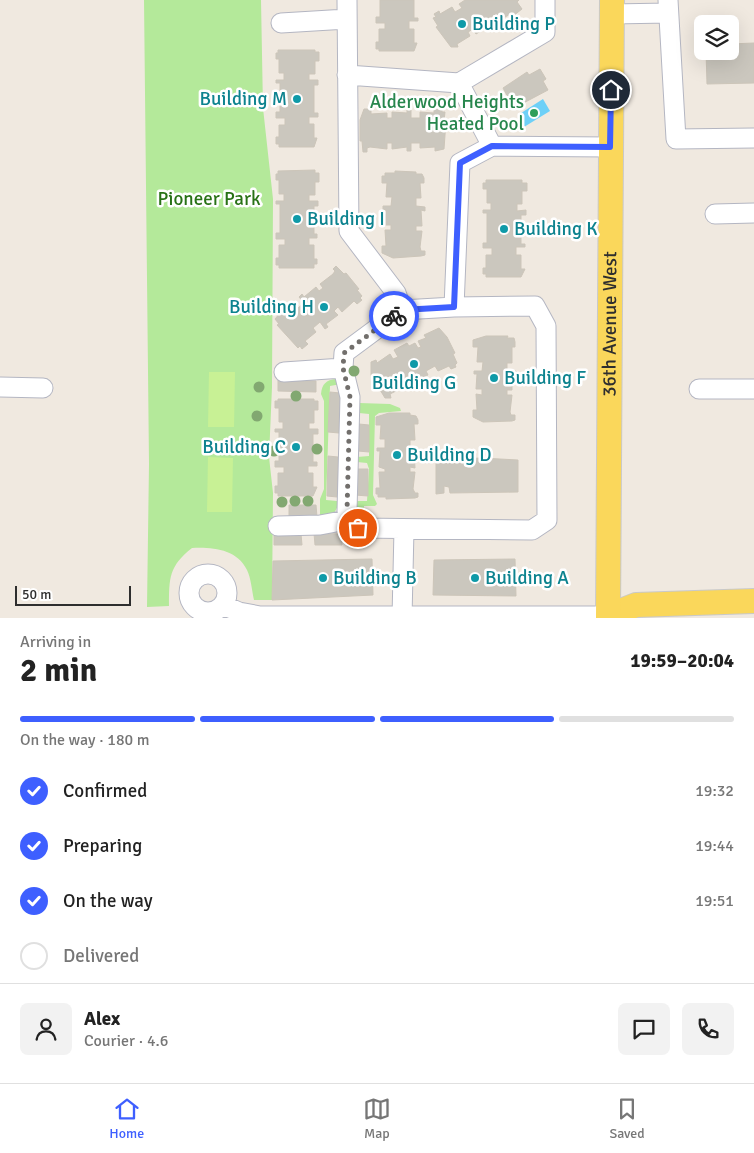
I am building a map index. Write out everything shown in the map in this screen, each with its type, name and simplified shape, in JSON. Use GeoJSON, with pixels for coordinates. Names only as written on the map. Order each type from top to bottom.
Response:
{"type":"FeatureCollection","features":[{"type":"Feature","properties":{"kind":"main road","name":"36th Avenue West"},"geometry":{"type":"LineString","coordinates":[[609,617],[612,7]]}},
{"type":"Feature","properties":{"kind":"main road"},"geometry":{"type":"LineString","coordinates":[[609,617],[636,605],[754,600]]}},
{"type":"Feature","properties":{"kind":"street"},"geometry":{"type":"LineString","coordinates":[[347,0],[349,231],[396,293],[402,310]]}},
{"type":"Feature","properties":{"kind":"street"},"geometry":{"type":"LineString","coordinates":[[347,75],[459,83],[545,32],[544,0]]}},
{"type":"Feature","properties":{"kind":"street"},"geometry":{"type":"LineString","coordinates":[[612,7],[668,7],[676,139],[754,138]]}},
{"type":"Feature","properties":{"kind":"street"},"geometry":{"type":"LineString","coordinates":[[281,23],[347,20]]}},
{"type":"Feature","properties":{"kind":"street"},"geometry":{"type":"LineString","coordinates":[[459,83],[492,146]]}},
{"type":"Feature","properties":{"kind":"street"},"geometry":{"type":"LineString","coordinates":[[454,307],[460,163],[492,146],[610,147]]}},
{"type":"Feature","properties":{"kind":"street"},"geometry":{"type":"LineString","coordinates":[[715,214],[754,213]]}},
{"type":"Feature","properties":{"kind":"street"},"geometry":{"type":"LineString","coordinates":[[536,306],[546,326],[547,520],[532,530],[358,528],[352,520],[347,511],[350,397],[343,368],[344,353],[402,310],[536,306]]}},
{"type":"Feature","properties":{"kind":"street"},"geometry":{"type":"LineString","coordinates":[[284,372],[343,368]]}},
{"type":"Feature","properties":{"kind":"street"},"geometry":{"type":"LineString","coordinates":[[0,387],[43,388]]}},
{"type":"Feature","properties":{"kind":"street"},"geometry":{"type":"LineString","coordinates":[[699,389],[754,389]]}},
{"type":"Feature","properties":{"kind":"street"},"geometry":{"type":"LineString","coordinates":[[278,526],[320,525],[352,520]]}},
{"type":"Feature","properties":{"kind":"street"},"geometry":{"type":"LineString","coordinates":[[402,618],[404,529]]}},
{"type":"Feature","properties":{"kind":"street"},"geometry":{"type":"LineString","coordinates":[[223,605],[239,612],[260,617],[609,617]]}},
{"type":"Feature","properties":{"kind":"green space","name":"Pioneer Park"},"geometry":{"type":"Polygon","coordinates":[[[144,0],[261,0],[263,108],[273,199],[272,387],[269,457],[273,493],[272,600],[254,600],[247,570],[237,558],[216,549],[192,548],[179,561],[172,573],[169,588],[169,606],[147,607],[149,464],[144,0]]]}},
{"type":"Feature","properties":{"kind":"green space"},"geometry":{"type":"Polygon","coordinates":[[[209,372],[235,372],[234,427],[208,427],[209,372]]]}},
{"type":"Feature","properties":{"kind":"green space"},"geometry":{"type":"Polygon","coordinates":[[[336,379],[340,380],[341,384],[330,386],[326,500],[337,501],[338,506],[333,515],[320,516],[320,499],[324,489],[324,401],[321,394],[325,383],[336,379]]]}},
{"type":"Feature","properties":{"kind":"green space"},"geometry":{"type":"Polygon","coordinates":[[[359,403],[390,404],[400,408],[401,411],[379,413],[375,416],[373,495],[377,504],[375,506],[364,506],[364,517],[358,515],[355,501],[367,501],[369,469],[367,463],[357,462],[357,457],[369,456],[369,414],[359,413],[359,403]]]}},
{"type":"Feature","properties":{"kind":"green space"},"geometry":{"type":"Polygon","coordinates":[[[208,457],[233,458],[232,512],[207,512],[208,457]]]}},
{"type":"Feature","properties":{"kind":"water","name":"Alderwood Heights Heated Pool"},"geometry":{"type":"Polygon","coordinates":[[[543,99],[550,111],[524,127],[518,115],[543,99]]]}},
{"type":"Feature","properties":{"kind":"building"},"geometry":{"type":"Polygon","coordinates":[[[380,0],[414,0],[414,18],[418,18],[418,21],[409,21],[409,29],[414,29],[414,43],[417,43],[414,51],[379,51],[379,49],[376,49],[376,42],[379,42],[379,29],[385,29],[385,23],[376,23],[376,17],[380,17],[380,0]]]}},
{"type":"Feature","properties":{"kind":"building","name":"Building P"},"geometry":{"type":"Polygon","coordinates":[[[465,0],[519,0],[517,2],[522,9],[513,16],[512,13],[500,20],[497,14],[487,20],[489,26],[476,34],[473,29],[468,32],[470,36],[457,44],[458,47],[451,47],[436,27],[438,26],[433,18],[436,17],[434,14],[439,11],[440,14],[452,7],[455,12],[462,8],[459,4],[465,0]]]}},
{"type":"Feature","properties":{"kind":"building"},"geometry":{"type":"Polygon","coordinates":[[[754,43],[754,83],[707,84],[706,60],[739,60],[739,44],[754,43]]]}},
{"type":"Feature","properties":{"kind":"building","name":"Building M"},"geometry":{"type":"Polygon","coordinates":[[[278,50],[315,50],[315,52],[319,52],[319,61],[315,61],[315,74],[309,74],[309,80],[318,80],[318,85],[314,85],[314,113],[318,113],[318,117],[309,117],[309,124],[314,124],[314,138],[317,138],[314,147],[279,147],[279,144],[276,144],[276,137],[279,137],[279,125],[285,125],[285,118],[276,118],[276,112],[280,112],[280,83],[276,83],[276,80],[284,80],[284,73],[279,73],[279,59],[276,59],[278,50]]]}},
{"type":"Feature","properties":{"kind":"building"},"geometry":{"type":"Polygon","coordinates":[[[540,69],[546,79],[543,81],[548,90],[514,108],[503,88],[527,72],[529,75],[540,69]]]}},
{"type":"Feature","properties":{"kind":"building"},"geometry":{"type":"Polygon","coordinates":[[[364,109],[371,109],[371,114],[387,113],[387,118],[392,118],[392,112],[407,113],[407,110],[411,110],[411,118],[420,118],[420,112],[434,113],[434,109],[442,109],[442,112],[445,112],[444,121],[446,121],[444,149],[435,151],[435,147],[420,148],[420,143],[411,143],[411,151],[407,151],[407,147],[392,149],[392,143],[387,143],[387,149],[370,147],[367,148],[367,152],[363,152],[362,141],[360,141],[360,120],[364,109]]]}},
{"type":"Feature","properties":{"kind":"building","name":"Building I"},"geometry":{"type":"Polygon","coordinates":[[[315,170],[315,173],[319,173],[319,182],[315,182],[315,195],[309,195],[309,201],[318,201],[318,206],[314,206],[314,234],[317,234],[317,238],[309,238],[309,245],[314,245],[314,259],[317,259],[317,264],[314,264],[314,268],[279,268],[279,265],[276,265],[276,258],[279,258],[279,245],[285,245],[285,239],[276,239],[276,233],[280,233],[280,204],[276,204],[276,201],[284,201],[284,194],[279,194],[279,180],[276,180],[276,174],[278,174],[278,171],[315,170]]]}},
{"type":"Feature","properties":{"kind":"building"},"geometry":{"type":"Polygon","coordinates":[[[395,171],[416,172],[416,174],[422,174],[424,178],[424,183],[420,183],[421,198],[416,198],[416,206],[425,207],[425,211],[421,210],[422,226],[416,226],[416,231],[422,231],[420,247],[421,251],[425,251],[425,255],[393,258],[382,253],[382,246],[386,246],[385,230],[391,230],[391,225],[385,225],[386,210],[383,210],[383,206],[391,206],[392,197],[386,197],[387,183],[382,183],[382,176],[385,176],[385,173],[395,173],[395,171]]]}},
{"type":"Feature","properties":{"kind":"building","name":"Building K"},"geometry":{"type":"Polygon","coordinates":[[[486,180],[522,180],[522,183],[527,183],[527,191],[522,191],[522,204],[517,204],[517,211],[526,210],[526,215],[521,215],[521,244],[525,244],[525,247],[516,247],[516,255],[521,255],[521,269],[525,269],[521,277],[486,277],[486,274],[483,274],[483,268],[486,268],[486,255],[492,255],[492,248],[483,248],[483,243],[487,243],[487,213],[483,213],[483,210],[491,210],[491,203],[487,203],[487,189],[483,189],[483,183],[486,183],[486,180]]]}},
{"type":"Feature","properties":{"kind":"building","name":"Building H"},"geometry":{"type":"Polygon","coordinates":[[[336,266],[344,274],[346,273],[359,289],[357,290],[362,296],[360,298],[362,300],[357,304],[354,301],[342,312],[338,307],[334,311],[338,315],[326,324],[328,327],[325,329],[320,322],[313,328],[316,332],[305,341],[308,344],[302,349],[300,346],[298,348],[277,325],[279,324],[275,319],[281,312],[283,315],[295,304],[298,308],[304,303],[299,297],[302,294],[304,297],[316,287],[319,291],[323,288],[320,284],[333,274],[335,271],[333,269],[336,266]]]}},
{"type":"Feature","properties":{"kind":"building","name":"Building G"},"geometry":{"type":"Polygon","coordinates":[[[439,328],[447,337],[455,353],[453,354],[457,363],[456,367],[451,369],[449,366],[438,371],[435,366],[426,371],[428,375],[415,381],[412,377],[402,382],[404,387],[390,394],[391,398],[385,398],[371,375],[371,362],[376,360],[377,363],[390,354],[393,359],[398,357],[394,350],[407,343],[409,346],[415,343],[418,348],[421,347],[418,341],[426,338],[424,335],[439,328]]]}},
{"type":"Feature","properties":{"kind":"building","name":"Building F"},"geometry":{"type":"Polygon","coordinates":[[[486,336],[508,336],[507,338],[514,338],[515,347],[512,347],[512,363],[507,363],[507,371],[516,371],[516,375],[512,375],[512,390],[507,390],[507,395],[512,395],[510,412],[511,415],[515,415],[515,420],[512,421],[483,422],[473,417],[473,410],[477,410],[476,394],[482,395],[482,389],[476,389],[477,374],[474,374],[474,371],[482,371],[483,362],[477,362],[478,347],[473,347],[473,340],[486,336]]]}},
{"type":"Feature","properties":{"kind":"building"},"geometry":{"type":"Polygon","coordinates":[[[278,380],[316,381],[316,392],[278,391],[278,380]]]}},
{"type":"Feature","properties":{"kind":"building"},"geometry":{"type":"Polygon","coordinates":[[[330,392],[340,393],[339,433],[328,432],[330,392]]]}},
{"type":"Feature","properties":{"kind":"building","name":"Building C"},"geometry":{"type":"Polygon","coordinates":[[[278,399],[314,399],[314,401],[318,401],[318,410],[314,410],[314,423],[309,423],[309,429],[318,429],[318,434],[313,434],[313,462],[317,462],[317,466],[308,466],[308,473],[313,473],[313,487],[317,487],[313,496],[278,496],[278,493],[275,493],[275,486],[278,486],[278,473],[284,473],[284,467],[275,467],[275,461],[279,461],[279,432],[275,432],[275,429],[283,429],[283,422],[279,422],[279,408],[275,408],[275,401],[278,401],[278,399]]]}},
{"type":"Feature","properties":{"kind":"building","name":"Building D"},"geometry":{"type":"Polygon","coordinates":[[[389,413],[410,413],[410,415],[416,416],[418,420],[418,424],[414,424],[415,440],[410,440],[410,448],[418,448],[418,452],[414,452],[415,468],[410,467],[410,472],[415,472],[413,489],[415,493],[418,493],[418,497],[415,498],[386,499],[386,497],[378,497],[378,494],[376,494],[376,488],[380,488],[379,472],[385,472],[385,469],[379,467],[380,451],[377,451],[377,448],[385,448],[385,439],[380,439],[381,425],[376,425],[376,417],[389,413]]]}},
{"type":"Feature","properties":{"kind":"building"},"geometry":{"type":"Polygon","coordinates":[[[359,424],[369,425],[369,452],[358,451],[359,424]]]}},
{"type":"Feature","properties":{"kind":"building"},"geometry":{"type":"Polygon","coordinates":[[[328,456],[338,457],[337,497],[327,496],[328,456]]]}},
{"type":"Feature","properties":{"kind":"building"},"geometry":{"type":"Polygon","coordinates":[[[481,458],[518,460],[518,492],[450,493],[449,487],[444,486],[444,493],[436,494],[436,460],[481,458]]]}},
{"type":"Feature","properties":{"kind":"building"},"geometry":{"type":"Polygon","coordinates":[[[358,469],[368,469],[368,496],[355,495],[358,469]]]}},
{"type":"Feature","properties":{"kind":"building"},"geometry":{"type":"Polygon","coordinates":[[[289,505],[316,505],[317,517],[289,516],[289,505]]]}},
{"type":"Feature","properties":{"kind":"building"},"geometry":{"type":"Polygon","coordinates":[[[314,533],[341,534],[342,545],[315,545],[314,533]]]}},
{"type":"Feature","properties":{"kind":"building"},"geometry":{"type":"Polygon","coordinates":[[[274,534],[301,534],[302,545],[274,545],[274,534]]]}},
{"type":"Feature","properties":{"kind":"building","name":"Building B"},"geometry":{"type":"Polygon","coordinates":[[[372,559],[373,595],[272,600],[273,561],[372,559]]]}},
{"type":"Feature","properties":{"kind":"building","name":"Building A"},"geometry":{"type":"Polygon","coordinates":[[[515,559],[516,596],[433,595],[434,560],[515,559]]]}},
{"type":"Feature","properties":{"kind":"way so far"},"geometry":{"type":"LineString","coordinates":[[358,528],[347,511],[350,397],[343,368],[344,353],[394,316]]}},
{"type":"Feature","properties":{"kind":"place","name":"Building P"},"geometry":{"type":"Point","coordinates":[462,24]}},
{"type":"Feature","properties":{"kind":"place","name":"Building M"},"geometry":{"type":"Point","coordinates":[297,99]}},
{"type":"Feature","properties":{"kind":"place","name":"Alderwood Heights Heated Pool"},"geometry":{"type":"Point","coordinates":[534,113]}},
{"type":"Feature","properties":{"kind":"place","name":"Building I"},"geometry":{"type":"Point","coordinates":[297,219]}},
{"type":"Feature","properties":{"kind":"place","name":"Building K"},"geometry":{"type":"Point","coordinates":[504,229]}},
{"type":"Feature","properties":{"kind":"place","name":"Building H"},"geometry":{"type":"Point","coordinates":[324,307]}},
{"type":"Feature","properties":{"kind":"place","name":"Building G"},"geometry":{"type":"Point","coordinates":[414,364]}},
{"type":"Feature","properties":{"kind":"place","name":"Building F"},"geometry":{"type":"Point","coordinates":[494,378]}},
{"type":"Feature","properties":{"kind":"place","name":"Building C"},"geometry":{"type":"Point","coordinates":[296,447]}},
{"type":"Feature","properties":{"kind":"place","name":"Building D"},"geometry":{"type":"Point","coordinates":[397,455]}},
{"type":"Feature","properties":{"kind":"place","name":"Building B"},"geometry":{"type":"Point","coordinates":[323,578]}},
{"type":"Feature","properties":{"kind":"place","name":"Building A"},"geometry":{"type":"Point","coordinates":[475,578]}},
{"type":"Feature","properties":{"kind":"route"},"geometry":{"type":"LineString","coordinates":[[394,316],[402,310],[454,307],[460,163],[492,146],[610,147],[611,90]]}}]}
